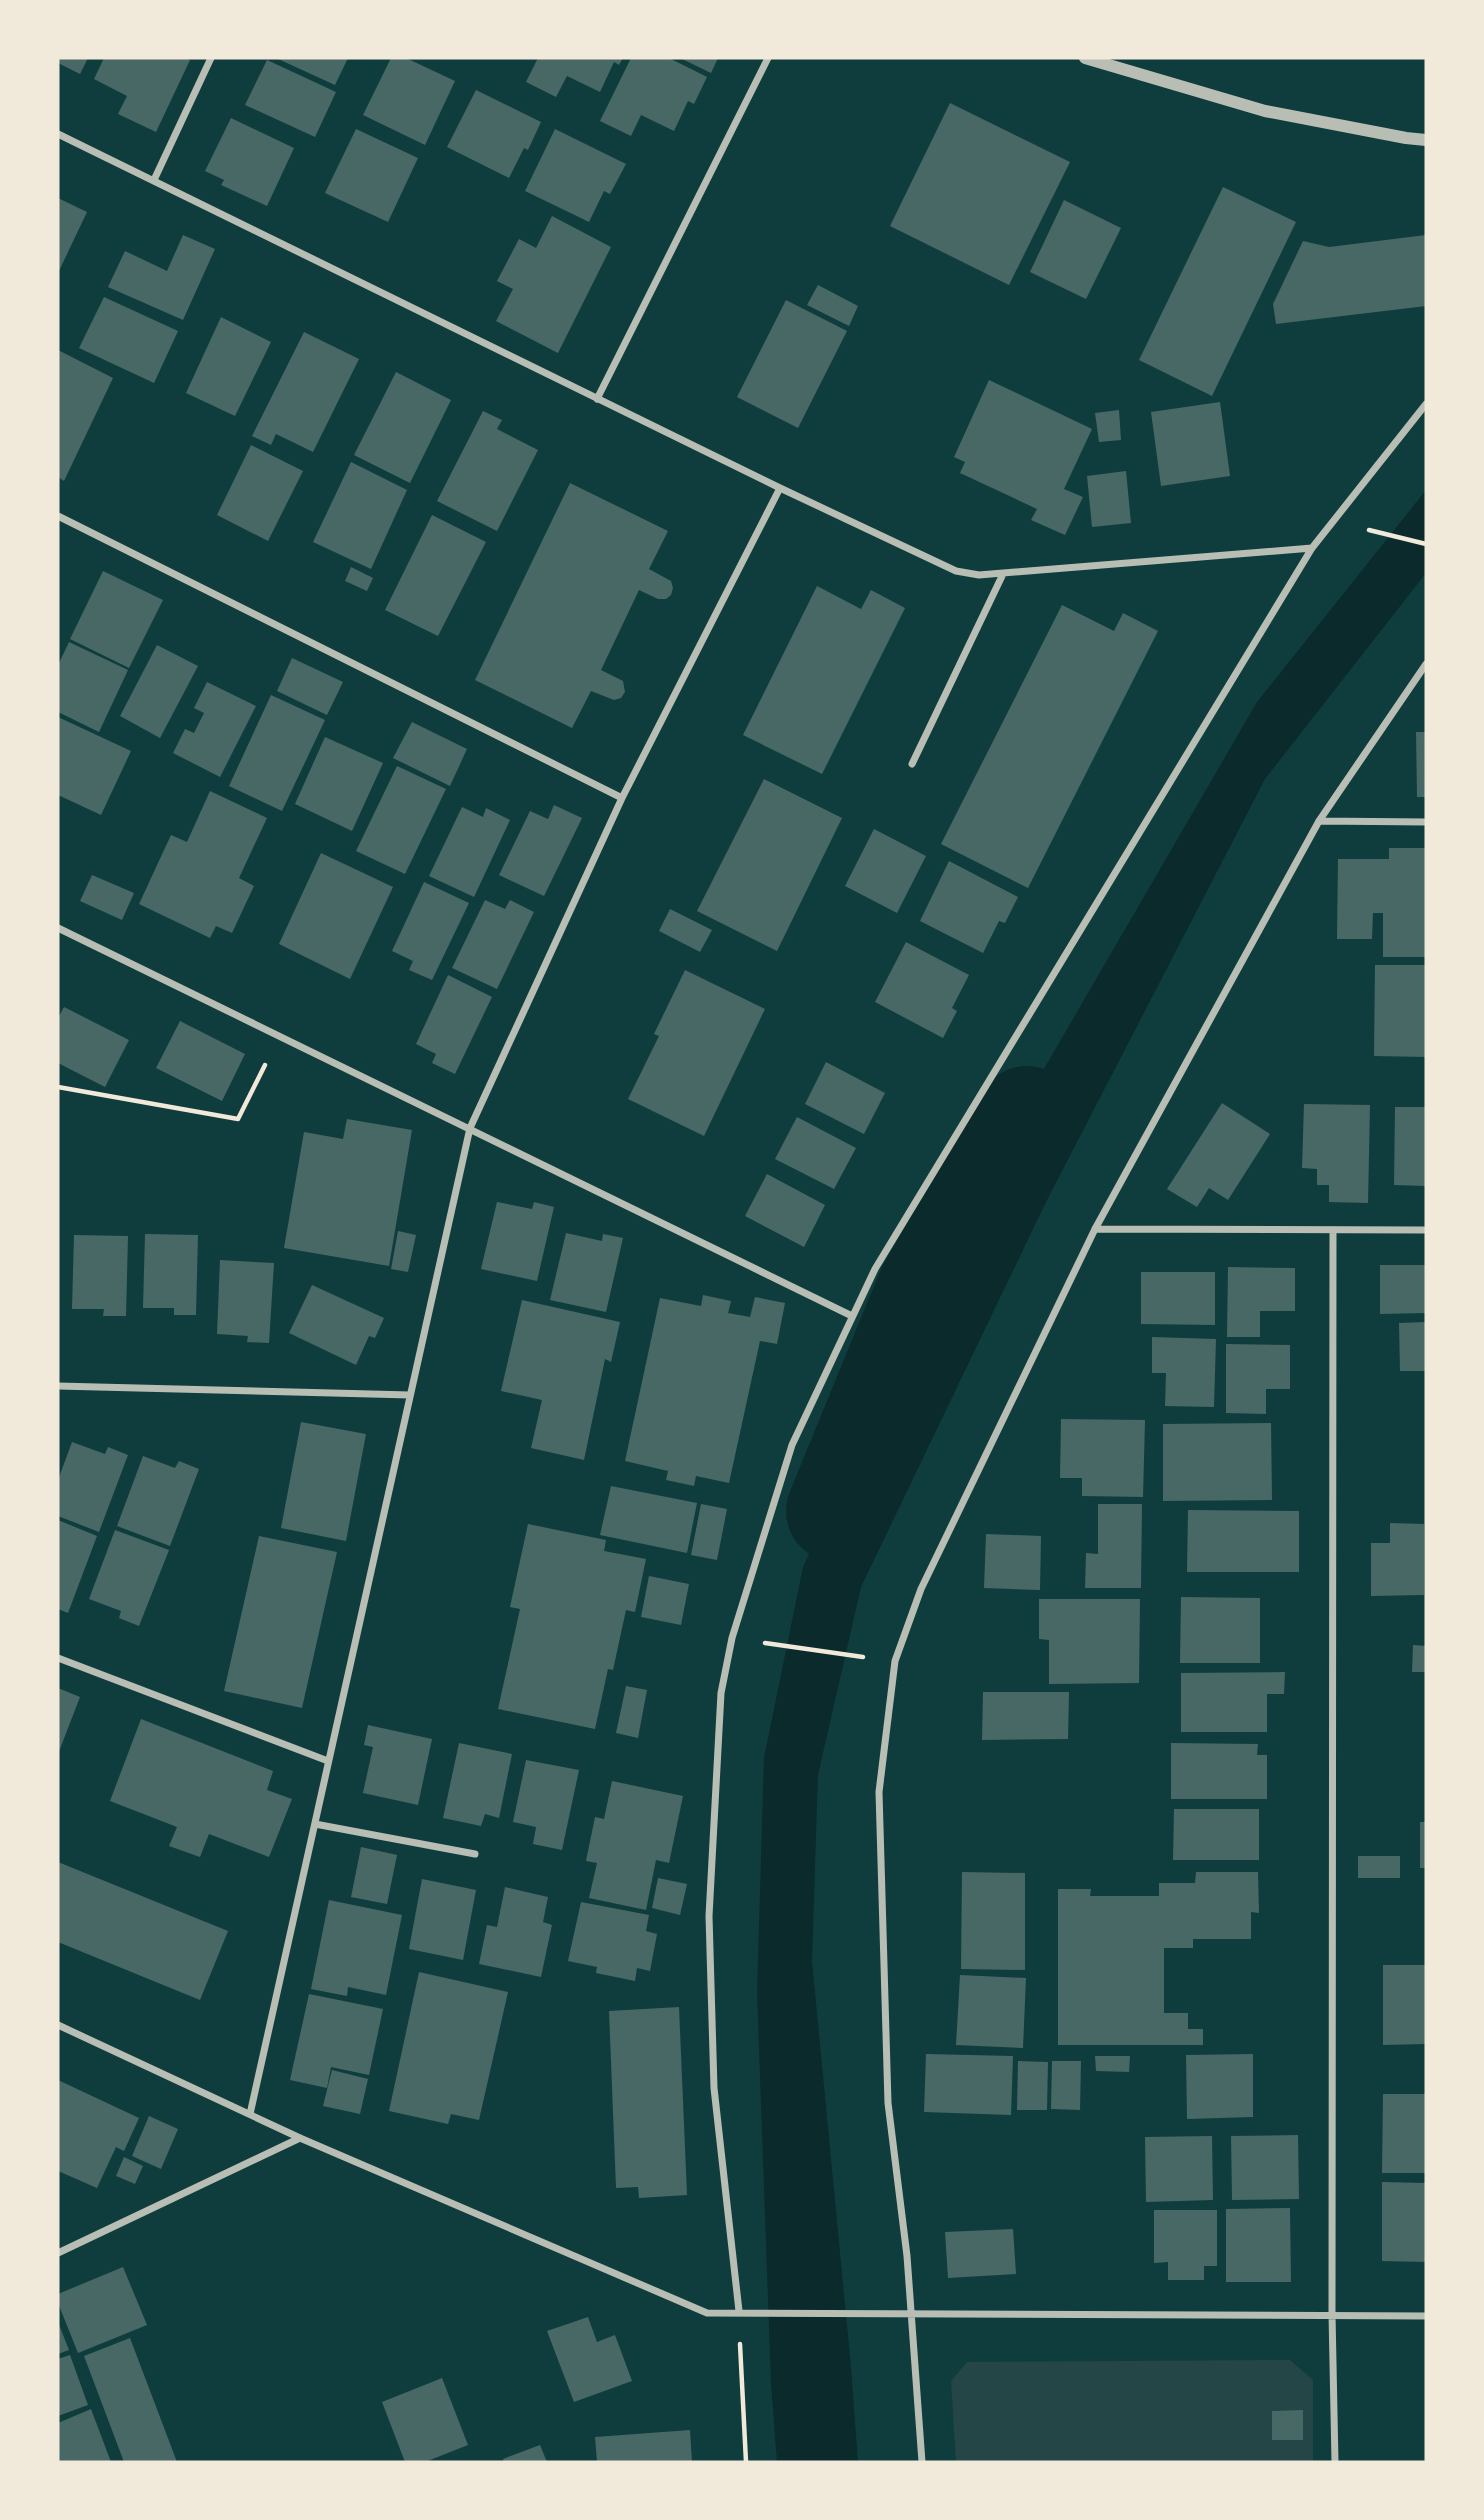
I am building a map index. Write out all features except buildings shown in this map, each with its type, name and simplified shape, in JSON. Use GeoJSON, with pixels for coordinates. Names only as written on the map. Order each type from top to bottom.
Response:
{"type":"FeatureCollection","features":[{"type":"Feature","properties":{"kind":"street"},"geometry":{"type":"LineString","coordinates":[[154,180],[211,58]]}},
{"type":"Feature","properties":{"kind":"street"},"geometry":{"type":"LineString","coordinates":[[597,399],[768,58]]}},
{"type":"Feature","properties":{"kind":"street"},"geometry":{"type":"LineString","coordinates":[[1084,58],[1265,111],[1426,140]]}},
{"type":"Feature","properties":{"kind":"street"},"geometry":{"type":"LineString","coordinates":[[58,134],[597,399],[956,571],[979,575],[1003,574],[1312,548]]}},
{"type":"Feature","properties":{"kind":"street"},"geometry":{"type":"LineString","coordinates":[[739,2311],[713,2088],[709,1916],[721,1693],[732,1638],[792,1446],[875,1269],[1312,548],[1426,404]]}},
{"type":"Feature","properties":{"kind":"street"},"geometry":{"type":"LineString","coordinates":[[250,2114],[470,1128],[622,798],[780,488]]}},
{"type":"Feature","properties":{"kind":"street"},"geometry":{"type":"LineString","coordinates":[[58,516],[622,798]]}},
{"type":"Feature","properties":{"kind":"street"},"geometry":{"type":"LineString","coordinates":[[912,764],[1003,574]]}},
{"type":"Feature","properties":{"kind":"street"},"geometry":{"type":"LineString","coordinates":[[922,2462],[912,2314],[888,2104],[879,1792],[895,1661],[921,1589],[1095,1229],[1319,821],[1426,664]]}},
{"type":"Feature","properties":{"kind":"street"},"geometry":{"type":"LineString","coordinates":[[1319,821],[1426,822]]}},
{"type":"Feature","properties":{"kind":"street"},"geometry":{"type":"LineString","coordinates":[[58,928],[852,1316]]}},
{"type":"Feature","properties":{"kind":"street"},"geometry":{"type":"LineString","coordinates":[[1095,1229],[1426,1230]]}},
{"type":"Feature","properties":{"kind":"street"},"geometry":{"type":"LineString","coordinates":[[1333,1230],[1332,2314],[1335,2462]]}},
{"type":"Feature","properties":{"kind":"street"},"geometry":{"type":"LineString","coordinates":[[58,1386],[410,1395]]}},
{"type":"Feature","properties":{"kind":"street"},"geometry":{"type":"LineString","coordinates":[[58,1658],[328,1761]]}},
{"type":"Feature","properties":{"kind":"street"},"geometry":{"type":"LineString","coordinates":[[315,1824],[475,1854]]}},
{"type":"Feature","properties":{"kind":"street"},"geometry":{"type":"LineString","coordinates":[[58,2025],[300,2138],[707,2313],[739,2311],[887,2315],[1426,2316]]}},
{"type":"Feature","properties":{"kind":"street"},"geometry":{"type":"LineString","coordinates":[[58,2253],[300,2138]]}},
{"type":"Feature","properties":{"kind":"path"},"geometry":{"type":"LineString","coordinates":[[1332,521],[1426,544]]}},
{"type":"Feature","properties":{"kind":"path"},"geometry":{"type":"LineString","coordinates":[[58,1087],[239,1119],[279,1036]]}},
{"type":"Feature","properties":{"kind":"path"},"geometry":{"type":"LineString","coordinates":[[732,1638],[895,1661]]}},
{"type":"Feature","properties":{"kind":"path"},"geometry":{"type":"LineString","coordinates":[[739,2311],[746,2462]]}},
{"type":"Feature","properties":{"kind":"shaded area"},"geometry":{"type":"Polygon","coordinates":[[[1426,490],[1426,573],[1265,779],[1047,1200],[861,1587],[818,1775],[812,1961],[858,2462],[777,2462],[771,2384],[757,1992],[764,1758],[803,1567],[1005,1136],[1257,702],[1426,490]]]}},
{"type":"Feature","properties":{"kind":"shaded area"},"geometry":{"type":"Polygon","coordinates":[[[1290,2360],[1313,2380],[1313,2462],[956,2462],[951,2381],[967,2362],[1290,2360]]]}},
{"type":"Feature","properties":{"kind":"waterway"},"geometry":{"type":"LineString","coordinates":[[837,1511],[928,1289],[1027,1117]]}}]}
